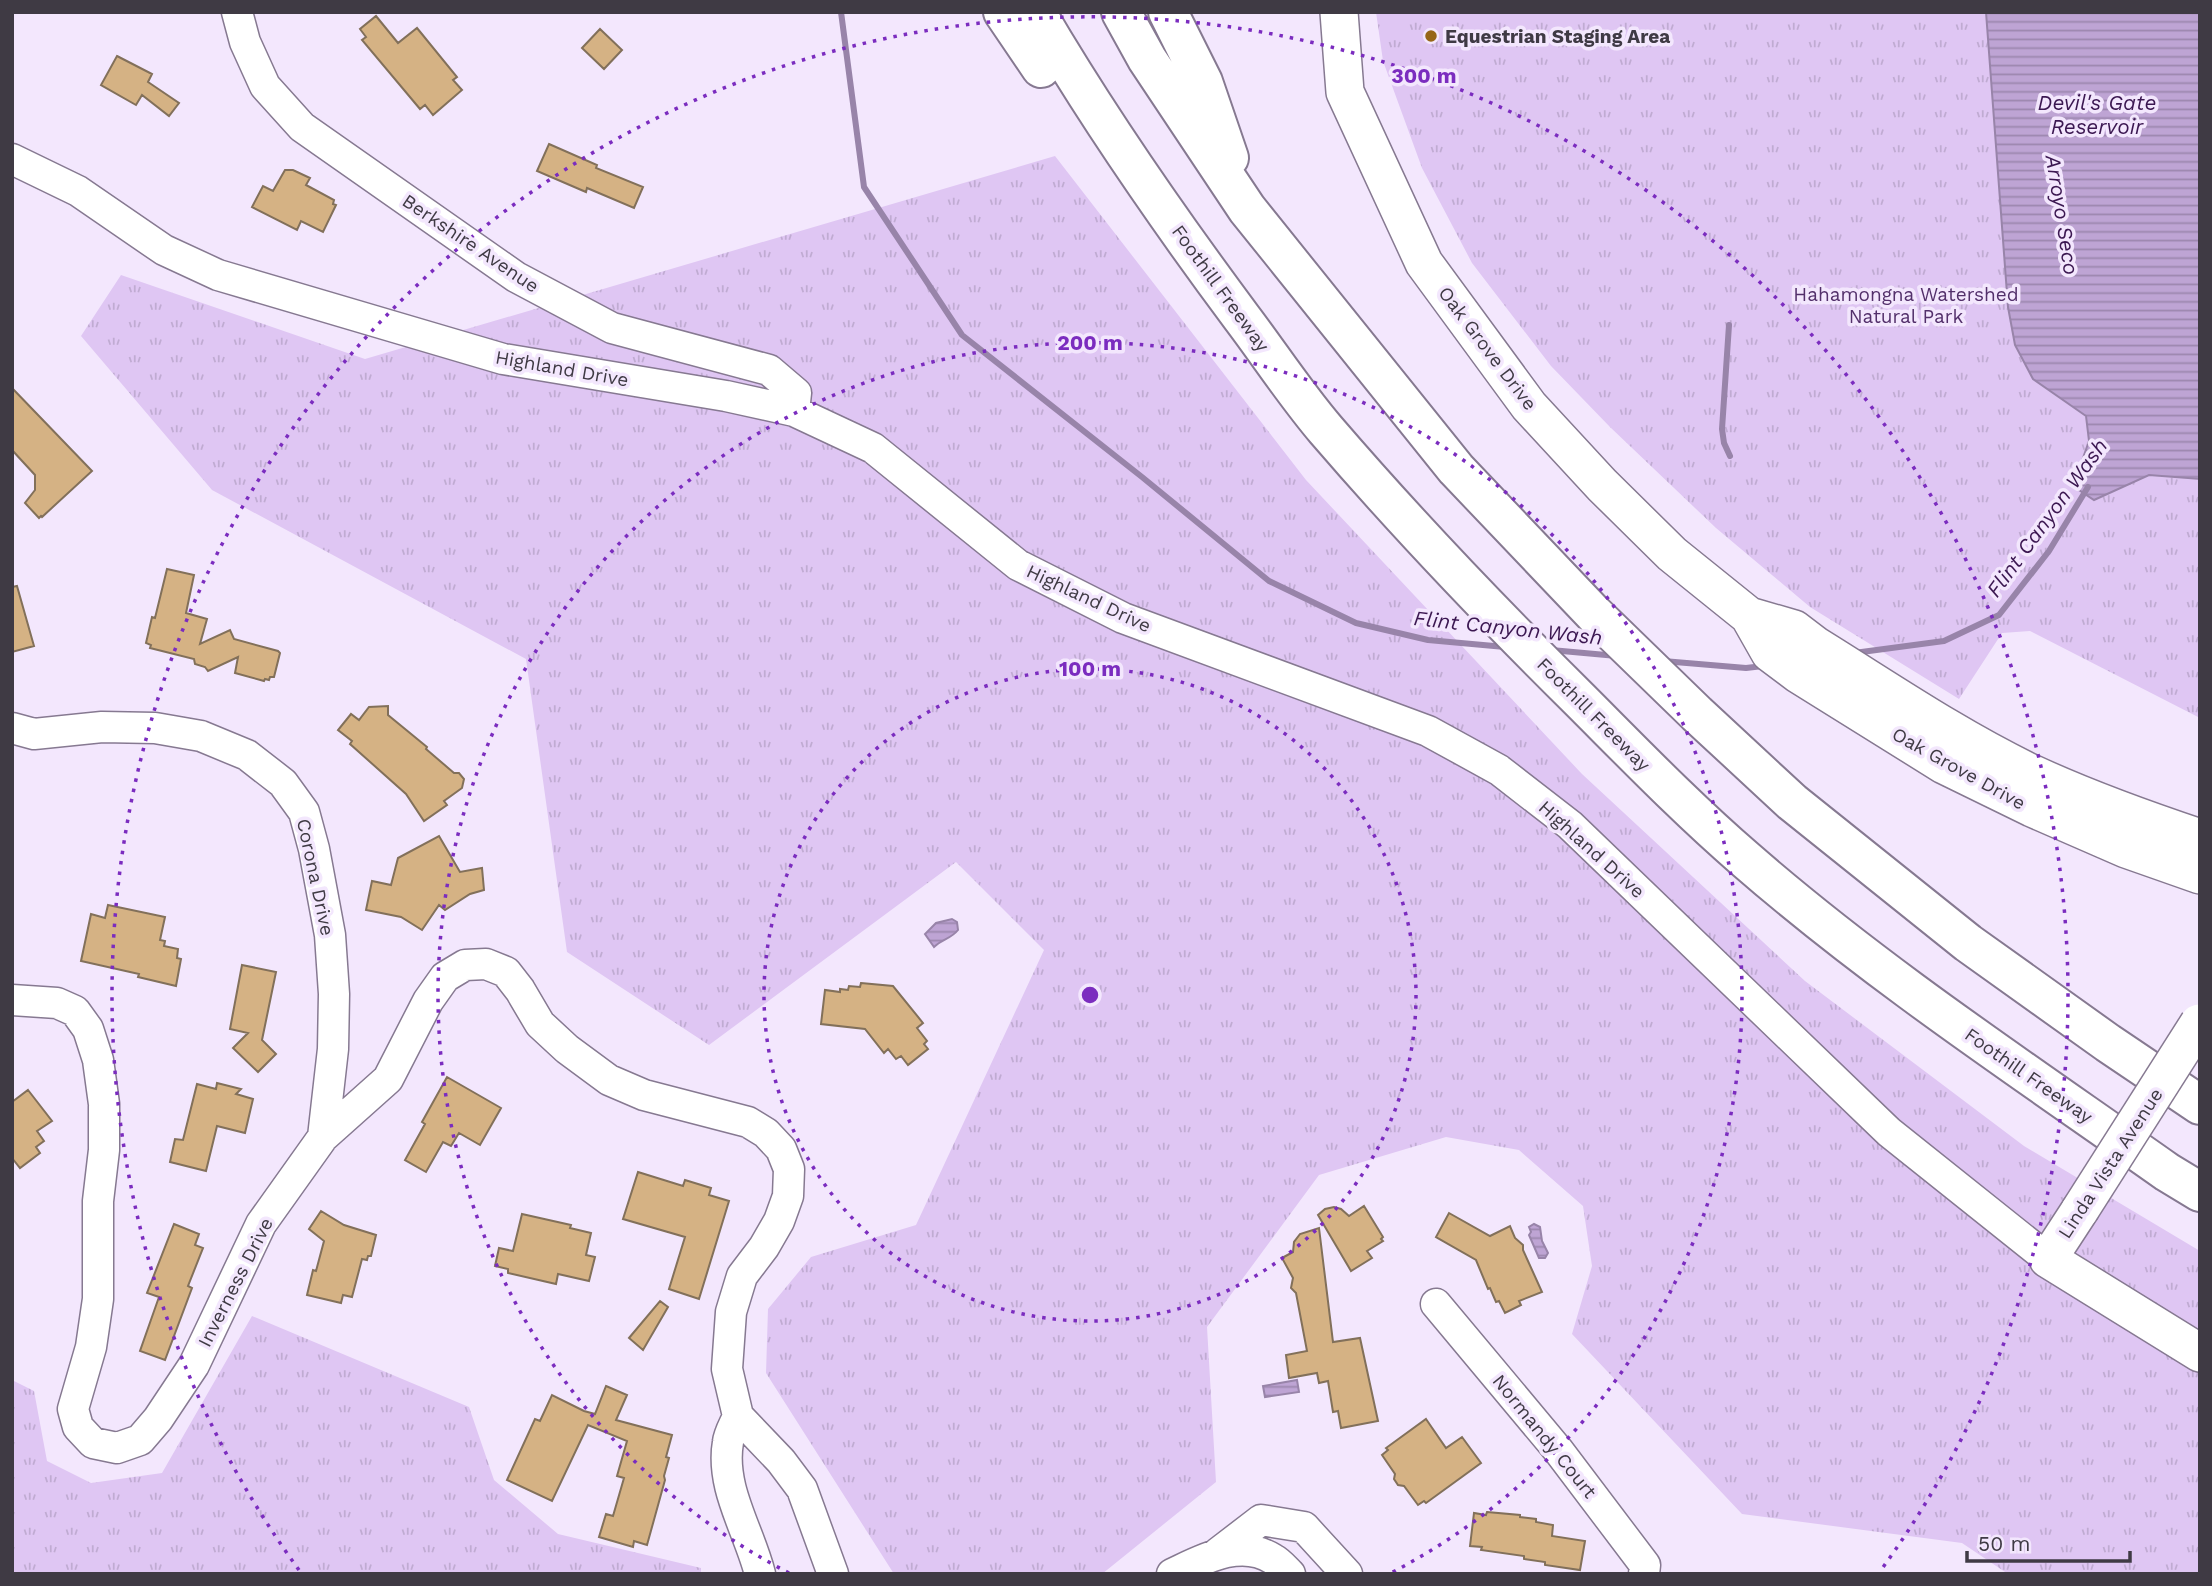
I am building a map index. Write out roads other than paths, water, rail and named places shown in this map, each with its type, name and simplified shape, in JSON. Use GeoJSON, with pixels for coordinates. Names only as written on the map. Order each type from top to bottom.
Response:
{"type":"FeatureCollection","features":[{"type":"Feature","properties":{"kind":"highway"},"geometry":{"type":"LineString","coordinates":[[1003,12],[1062,99],[1196,274],[1324,427]]}},
{"type":"Feature","properties":{"kind":"highway","name":"Foothill Freeway"},"geometry":{"type":"LineString","coordinates":[[1035,12],[1134,166],[1211,277],[1324,427],[1438,554],[1540,660],[1677,796],[1744,858],[1834,933],[1940,1012],[2167,1172],[2200,1192]]}},
{"type":"Feature","properties":{"kind":"highway"},"geometry":{"type":"LineString","coordinates":[[1121,12],[1147,59],[1247,209],[1456,469],[1594,614],[1792,802],[1968,943],[2200,1105]]}},
{"type":"Feature","properties":{"kind":"highway"},"geometry":{"type":"LineString","coordinates":[[1168,12],[1203,82],[1247,209]]}},
{"type":"Feature","properties":{"kind":"main road","name":"Oak Grove Drive"},"geometry":{"type":"LineString","coordinates":[[1339,12],[1345,92],[1424,263],[1529,406],[1602,485],[1672,554],[1749,616],[1770,653],[1798,674],[1952,750],[2032,808],[2126,849],[2200,875]]}},
{"type":"Feature","properties":{"kind":"main road","name":"Oak Grove Drive"},"geometry":{"type":"LineString","coordinates":[[1952,750],[2031,773],[2131,814],[2200,838]]}},
{"type":"Feature","properties":{"kind":"main road"},"geometry":{"type":"LineString","coordinates":[[2032,808],[2056,839],[2080,852],[2196,895],[2200,899]]}},
{"type":"Feature","properties":{"kind":"main road","name":"Linda Vista Avenue"},"geometry":{"type":"LineString","coordinates":[[2199,1022],[2048,1259],[2200,1353]]}},
{"type":"Feature","properties":{"kind":"street","name":"Berkshire Avenue"},"geometry":{"type":"LineString","coordinates":[[237,12],[265,86],[302,127],[516,277],[612,328],[769,370],[796,393],[794,411]]}},
{"type":"Feature","properties":{"kind":"street","name":"Highland Drive"},"geometry":{"type":"LineString","coordinates":[[12,159],[78,191],[164,250],[218,275],[503,359],[726,396],[794,411],[873,448],[1018,565],[1123,618],[1428,731],[1499,770],[1570,825],[1889,1132],[2048,1259]]}},
{"type":"Feature","properties":{"kind":"street","name":"Corona Drive"},"geometry":{"type":"LineString","coordinates":[[12,728],[34,734],[102,727],[155,728],[201,736],[247,755],[283,783],[304,812],[314,849],[330,935],[334,994],[333,1049],[323,1137]]}},
{"type":"Feature","properties":{"kind":"street","name":"Inverness Drive"},"geometry":{"type":"LineString","coordinates":[[12,1000],[57,1003],[75,1011],[88,1029],[98,1060],[104,1104],[104,1150],[98,1201],[98,1298],[91,1347],[73,1409],[78,1427],[93,1443],[117,1448],[140,1440],[158,1419],[194,1366],[261,1224],[323,1137],[388,1079],[428,1001],[445,977],[465,965],[486,964],[506,972],[540,1024],[566,1049],[609,1080],[644,1095],[748,1122],[766,1133],[780,1149],[789,1169],[788,1196],[779,1221],[742,1276],[731,1312],[727,1369],[738,1416]]}},
{"type":"Feature","properties":{"kind":"street","name":"Normandy Court"},"geometry":{"type":"LineString","coordinates":[[1436,1304],[1558,1450],[1645,1565],[1644,1574]]}},
{"type":"Feature","properties":{"kind":"street"},"geometry":{"type":"LineString","coordinates":[[760,1574],[731,1490],[727,1465],[728,1439],[738,1416],[781,1461],[802,1489],[833,1574]]}},
{"type":"Feature","properties":{"kind":"street"},"geometry":{"type":"LineString","coordinates":[[1172,1574],[1218,1553],[1261,1520],[1304,1527],[1348,1574]]}},
{"type":"Feature","properties":{"kind":"street"},"geometry":{"type":"LineString","coordinates":[[1218,1553],[1249,1550],[1272,1558],[1290,1574]]}},
{"type":"Feature","properties":{"kind":"water","name":"Devil's Gate Reservoir"},"geometry":{"type":"Polygon","coordinates":[[[1986,12],[2200,12],[2200,479],[2149,475],[2094,500],[2073,486],[2089,441],[2086,416],[2033,379],[2015,345],[2008,307],[1986,12]]]}},
{"type":"Feature","properties":{"kind":"water"},"geometry":{"type":"Polygon","coordinates":[[[952,919],[957,922],[958,930],[934,947],[925,934],[936,923],[952,919]]]}},
{"type":"Feature","properties":{"kind":"water"},"geometry":{"type":"Polygon","coordinates":[[[1534,1224],[1540,1227],[1542,1241],[1548,1253],[1545,1258],[1539,1258],[1529,1235],[1529,1227],[1534,1224]]]}},
{"type":"Feature","properties":{"kind":"water"},"geometry":{"type":"Polygon","coordinates":[[[1297,1380],[1299,1392],[1265,1397],[1263,1386],[1297,1380]]]}},
{"type":"Feature","properties":{"kind":"waterway","name":"Flint Canyon Wash"},"geometry":{"type":"LineString","coordinates":[[841,12],[864,187],[962,335],[1269,581],[1356,623],[1428,640],[1505,647]]}},
{"type":"Feature","properties":{"kind":"waterway"},"geometry":{"type":"LineString","coordinates":[[1729,325],[1722,429],[1730,456]]}},
{"type":"Feature","properties":{"kind":"waterway","name":"Flint Canyon Wash"},"geometry":{"type":"LineString","coordinates":[[1854,653],[1944,641],[1999,615],[2049,551],[2088,487]]}},
{"type":"Feature","properties":{"kind":"waterway","name":"Flint Canyon Wash"},"geometry":{"type":"LineString","coordinates":[[1551,650],[1617,656]]}},
{"type":"Feature","properties":{"kind":"waterway","name":"Flint Canyon Wash"},"geometry":{"type":"LineString","coordinates":[[1663,661],[1746,668],[1763,666]]}},
{"type":"Feature","properties":{"kind":"place","name":"Equestrian Staging Area"},"geometry":{"type":"Point","coordinates":[1431,36]}},
{"type":"Feature","properties":{"kind":"water label","name":"Arroyo Seco"},"geometry":{"type":"Point","coordinates":[2062,215]}},
{"type":"Feature","properties":{"kind":"park label","name":"Hahamongna Watershed Natural Park"},"geometry":{"type":"Point","coordinates":[1906,305]}}]}
